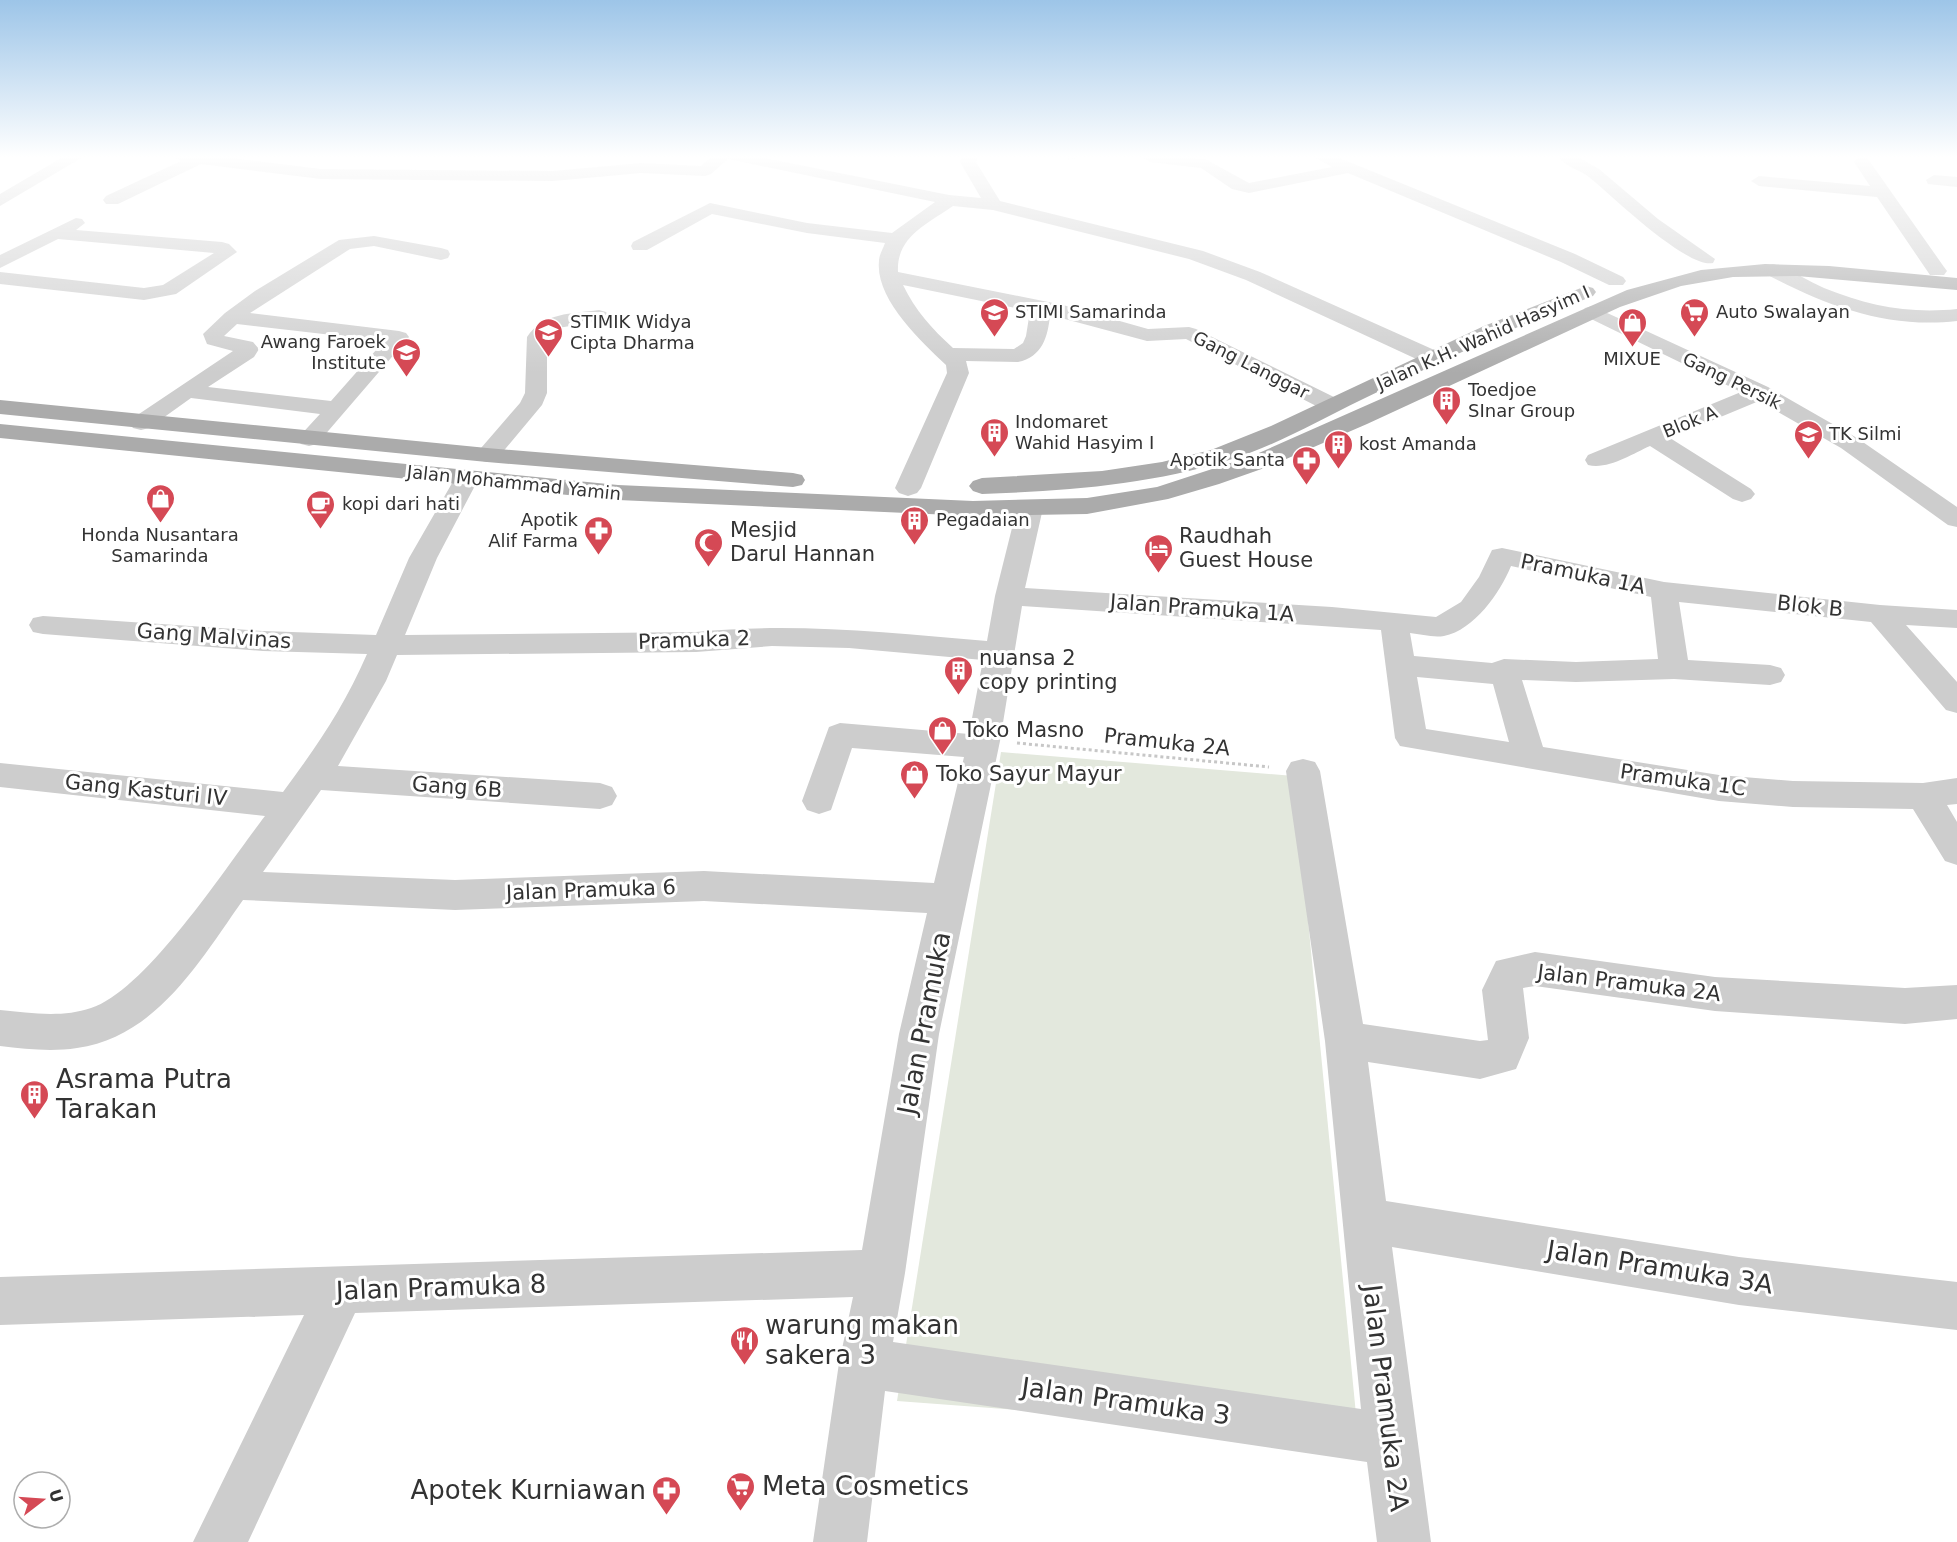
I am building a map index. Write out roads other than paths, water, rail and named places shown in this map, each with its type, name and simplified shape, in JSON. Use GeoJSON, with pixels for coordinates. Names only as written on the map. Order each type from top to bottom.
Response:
{"type":"FeatureCollection","features":[{"type":"Feature","properties":{"kind":"main road","name":"Jalan K.H. Wahid Hasyim I"},"geometry":{"type":"LineString","coordinates":[[1026,496],[1201,460],[1255,441],[1432,358],[1569,298],[1660,267],[1706,259],[1764,258],[1841,261],[1957,274]]}},
{"type":"Feature","properties":{"kind":"main road","name":"Jalan K.H. Wahid Hasyim I"},"geometry":{"type":"LineString","coordinates":[[1026,496],[1095,507],[1157,495],[1215,479],[1273,458],[1592,312],[1665,283],[1730,271],[1773,270],[1957,284]]}},
{"type":"Feature","properties":{"kind":"main road"},"geometry":{"type":"LineString","coordinates":[[1616,281],[1639,293]]}},
{"type":"Feature","properties":{"kind":"main road","name":"Jalan Mohammad Yamin"},"geometry":{"type":"LineString","coordinates":[[0,407],[141,423],[487,455],[1026,496]]}},
{"type":"Feature","properties":{"kind":"main road","name":"Jalan Mohammad Yamin"},"geometry":{"type":"LineString","coordinates":[[0,431],[675,498],[1026,496]]}},
{"type":"Feature","properties":{"kind":"main road"},"geometry":{"type":"LineString","coordinates":[[206,452],[232,431]]}},
{"type":"Feature","properties":{"kind":"street"},"geometry":{"type":"LineString","coordinates":[[0,262],[66,229]]}},
{"type":"Feature","properties":{"kind":"street"},"geometry":{"type":"LineString","coordinates":[[640,246],[671,229]]}},
{"type":"Feature","properties":{"kind":"street"},"geometry":{"type":"LineString","coordinates":[[815,229],[896,239]]}},
{"type":"Feature","properties":{"kind":"street"},"geometry":{"type":"LineString","coordinates":[[908,488],[958,374],[957,363],[950,354],[924,333],[901,302],[889,276],[888,259],[896,239],[910,229]]}},
{"type":"Feature","properties":{"kind":"street"},"geometry":{"type":"LineString","coordinates":[[1090,229],[1196,255],[1253,276],[1432,358]]}},
{"type":"Feature","properties":{"kind":"street"},"geometry":{"type":"LineString","coordinates":[[1494,229],[1568,258],[1616,281]]}},
{"type":"Feature","properties":{"kind":"street"},"geometry":{"type":"LineString","coordinates":[[1661,229],[1706,259]]}},
{"type":"Feature","properties":{"kind":"street"},"geometry":{"type":"LineString","coordinates":[[1907,229],[1937,272]]}},
{"type":"Feature","properties":{"kind":"street"},"geometry":{"type":"LineString","coordinates":[[0,278],[144,294],[156,293],[169,290],[228,252],[222,248],[57,234]]}},
{"type":"Feature","properties":{"kind":"street"},"geometry":{"type":"LineString","coordinates":[[141,423],[246,352],[248,349],[245,347],[214,340],[213,334],[232,316],[345,244],[374,241],[441,254]]}},
{"type":"Feature","properties":{"kind":"street"},"geometry":{"type":"LineString","coordinates":[[1773,270],[1831,299],[1871,310],[1918,318],[1957,315]]}},
{"type":"Feature","properties":{"kind":"street","name":"Gang Langgar"},"geometry":{"type":"LineString","coordinates":[[889,276],[1076,314],[1147,335],[1194,334],[1332,405]]}},
{"type":"Feature","properties":{"kind":"street"},"geometry":{"type":"LineString","coordinates":[[950,354],[1018,356],[1028,352],[1036,343],[1041,307]]}},
{"type":"Feature","properties":{"kind":"street","name":"Gang Persik"},"geometry":{"type":"LineString","coordinates":[[1592,312],[1761,392],[1849,443],[1957,519]]}},
{"type":"Feature","properties":{"kind":"street"},"geometry":{"type":"LineString","coordinates":[[232,316],[399,337],[309,439]]}},
{"type":"Feature","properties":{"kind":"street"},"geometry":{"type":"LineString","coordinates":[[487,455],[531,405],[536,393],[537,337],[552,323],[599,316]]}},
{"type":"Feature","properties":{"kind":"street"},"geometry":{"type":"LineString","coordinates":[[187,391],[337,409]]}},
{"type":"Feature","properties":{"kind":"street","name":"Blok A"},"geometry":{"type":"LineString","coordinates":[[1597,460],[1761,392]]}},
{"type":"Feature","properties":{"kind":"street","name":"Blok A"},"geometry":{"type":"LineString","coordinates":[[1652,437],[1742,494]]}},
{"type":"Feature","properties":{"kind":"street"},"geometry":{"type":"LineString","coordinates":[[0,1028],[41,1033],[83,1030],[120,1016],[150,993],[235,885],[336,745],[371,681],[423,558],[467,478]]}},
{"type":"Feature","properties":{"kind":"street","name":"Jalan Pramuka"},"geometry":{"type":"LineString","coordinates":[[840,1542],[864,1363],[882,1273],[919,1034],[1001,652],[1026,496]]}},
{"type":"Feature","properties":{"kind":"street","name":"Pramuka 1A"},"geometry":{"type":"LineString","coordinates":[[1394,621],[1441,627],[1471,608],[1492,579],[1502,556],[1664,591]]}},
{"type":"Feature","properties":{"kind":"street"},"geometry":{"type":"LineString","coordinates":[[1664,591],[1674,669]]}},
{"type":"Feature","properties":{"kind":"street","name":"Blok B"},"geometry":{"type":"LineString","coordinates":[[1664,591],[1880,614],[1957,619]]}},
{"type":"Feature","properties":{"kind":"street","name":"Jalan Pramuka 1A"},"geometry":{"type":"LineString","coordinates":[[1009,596],[1394,621]]}},
{"type":"Feature","properties":{"kind":"street"},"geometry":{"type":"LineString","coordinates":[[1880,614],[1956,701]]}},
{"type":"Feature","properties":{"kind":"street"},"geometry":{"type":"LineString","coordinates":[[1394,621],[1399,665],[1506,675]]}},
{"type":"Feature","properties":{"kind":"street","name":"Gang Malvinas"},"geometry":{"type":"LineString","coordinates":[[43,625],[263,641],[385,645]]}},
{"type":"Feature","properties":{"kind":"street","name":"Pramuka 2"},"geometry":{"type":"LineString","coordinates":[[385,645],[696,642],[788,637],[836,638],[1001,652]]}},
{"type":"Feature","properties":{"kind":"street","name":"Pramuka 1C"},"geometry":{"type":"LineString","coordinates":[[1399,665],[1411,738],[1719,788],[1793,794],[1923,796],[1957,791]]}},
{"type":"Feature","properties":{"kind":"street"},"geometry":{"type":"LineString","coordinates":[[1529,756],[1504,669],[1576,672],[1674,669],[1770,675]]}},
{"type":"Feature","properties":{"kind":"street"},"geometry":{"type":"LineString","coordinates":[[819,801],[840,735],[982,747]]}},
{"type":"Feature","properties":{"kind":"street","name":"Jalan Pramuka 2A"},"geometry":{"type":"LineString","coordinates":[[1303,771],[1310,831],[1345,1040],[1389,1440],[1404,1542]]}},
{"type":"Feature","properties":{"kind":"street","name":"Gang Kasturi IV"},"geometry":{"type":"LineString","coordinates":[[0,775],[292,806]]}},
{"type":"Feature","properties":{"kind":"street","name":"Gang 6B"},"geometry":{"type":"LineString","coordinates":[[314,777],[600,796]]}},
{"type":"Feature","properties":{"kind":"street"},"geometry":{"type":"LineString","coordinates":[[1923,796],[1957,850]]}},
{"type":"Feature","properties":{"kind":"street","name":"Jalan Pramuka 6"},"geometry":{"type":"LineString","coordinates":[[235,885],[455,895],[704,886],[948,899]]}},
{"type":"Feature","properties":{"kind":"street","name":"Jalan Pramuka 2A"},"geometry":{"type":"LineString","coordinates":[[1345,1040],[1480,1060],[1503,1056],[1509,1038],[1502,990],[1510,973],[1535,969],[1715,994],[1905,1006],[1957,1002]]}},
{"type":"Feature","properties":{"kind":"street","name":"Jalan Pramuka 3A"},"geometry":{"type":"LineString","coordinates":[[1364,1220],[1739,1281],[1957,1306]]}},
{"type":"Feature","properties":{"kind":"street","name":"Jalan Pramuka 8"},"geometry":{"type":"LineString","coordinates":[[0,1301],[882,1273]]}},
{"type":"Feature","properties":{"kind":"street"},"geometry":{"type":"LineString","coordinates":[[220,1542],[341,1290]]}},
{"type":"Feature","properties":{"kind":"street","name":"Jalan Pramuka 3"},"geometry":{"type":"LineString","coordinates":[[864,1363],[1389,1440]]}},
{"type":"Feature","properties":{"kind":"place","name":"STIMI Samarinda"},"geometry":{"type":"Point","coordinates":[994,338]}},
{"type":"Feature","properties":{"kind":"place","name":"Auto Swalayan"},"geometry":{"type":"Point","coordinates":[1695,338]}},
{"type":"Feature","properties":{"kind":"place","name":"MIXUE"},"geometry":{"type":"Point","coordinates":[1632,348]}},
{"type":"Feature","properties":{"kind":"place","name":"STIMIK Widya Cipta Dharma"},"geometry":{"type":"Point","coordinates":[549,358]}},
{"type":"Feature","properties":{"kind":"place","name":"Awang Faroek Institute"},"geometry":{"type":"Point","coordinates":[407,378]}},
{"type":"Feature","properties":{"kind":"place","name":"Toedjoe SInar Group"},"geometry":{"type":"Point","coordinates":[1447,426]}},
{"type":"Feature","properties":{"kind":"place","name":"Indomaret Wahid Hasyim I"},"geometry":{"type":"Point","coordinates":[994,458]}},
{"type":"Feature","properties":{"kind":"place","name":"TK Silmi"},"geometry":{"type":"Point","coordinates":[1808,460]}},
{"type":"Feature","properties":{"kind":"place","name":"kost Amanda"},"geometry":{"type":"Point","coordinates":[1338,470]}},
{"type":"Feature","properties":{"kind":"place","name":"Apotik Santa"},"geometry":{"type":"Point","coordinates":[1306,486]}},
{"type":"Feature","properties":{"kind":"place","name":"Honda Nusantara Samarinda"},"geometry":{"type":"Point","coordinates":[160,524]}},
{"type":"Feature","properties":{"kind":"place","name":"kopi dari hati"},"geometry":{"type":"Point","coordinates":[321,530]}},
{"type":"Feature","properties":{"kind":"place","name":"Pegadaian"},"geometry":{"type":"Point","coordinates":[915,546]}},
{"type":"Feature","properties":{"kind":"place","name":"Apotik Alif Farma"},"geometry":{"type":"Point","coordinates":[599,556]}},
{"type":"Feature","properties":{"kind":"place","name":"Mesjid Darul Hannan"},"geometry":{"type":"Point","coordinates":[709,568]}},
{"type":"Feature","properties":{"kind":"place","name":"Raudhah Guest House"},"geometry":{"type":"Point","coordinates":[1158,574]}},
{"type":"Feature","properties":{"kind":"place","name":"nuansa 2 copy printing"},"geometry":{"type":"Point","coordinates":[958,696]}},
{"type":"Feature","properties":{"kind":"place","name":"Toko Masno"},"geometry":{"type":"Point","coordinates":[942,756]}},
{"type":"Feature","properties":{"kind":"place","name":"Toko Sayur Mayur"},"geometry":{"type":"Point","coordinates":[915,800]}},
{"type":"Feature","properties":{"kind":"place","name":"Asrama Putra Tarakan"},"geometry":{"type":"Point","coordinates":[35,1120]}},
{"type":"Feature","properties":{"kind":"place","name":"warung makan sakera 3"},"geometry":{"type":"Point","coordinates":[744,1366]}},
{"type":"Feature","properties":{"kind":"place","name":"Meta Cosmetics"},"geometry":{"type":"Point","coordinates":[741,1512]}},
{"type":"Feature","properties":{"kind":"place","name":"Apotek Kurniawan"},"geometry":{"type":"Point","coordinates":[667,1516]}}]}
